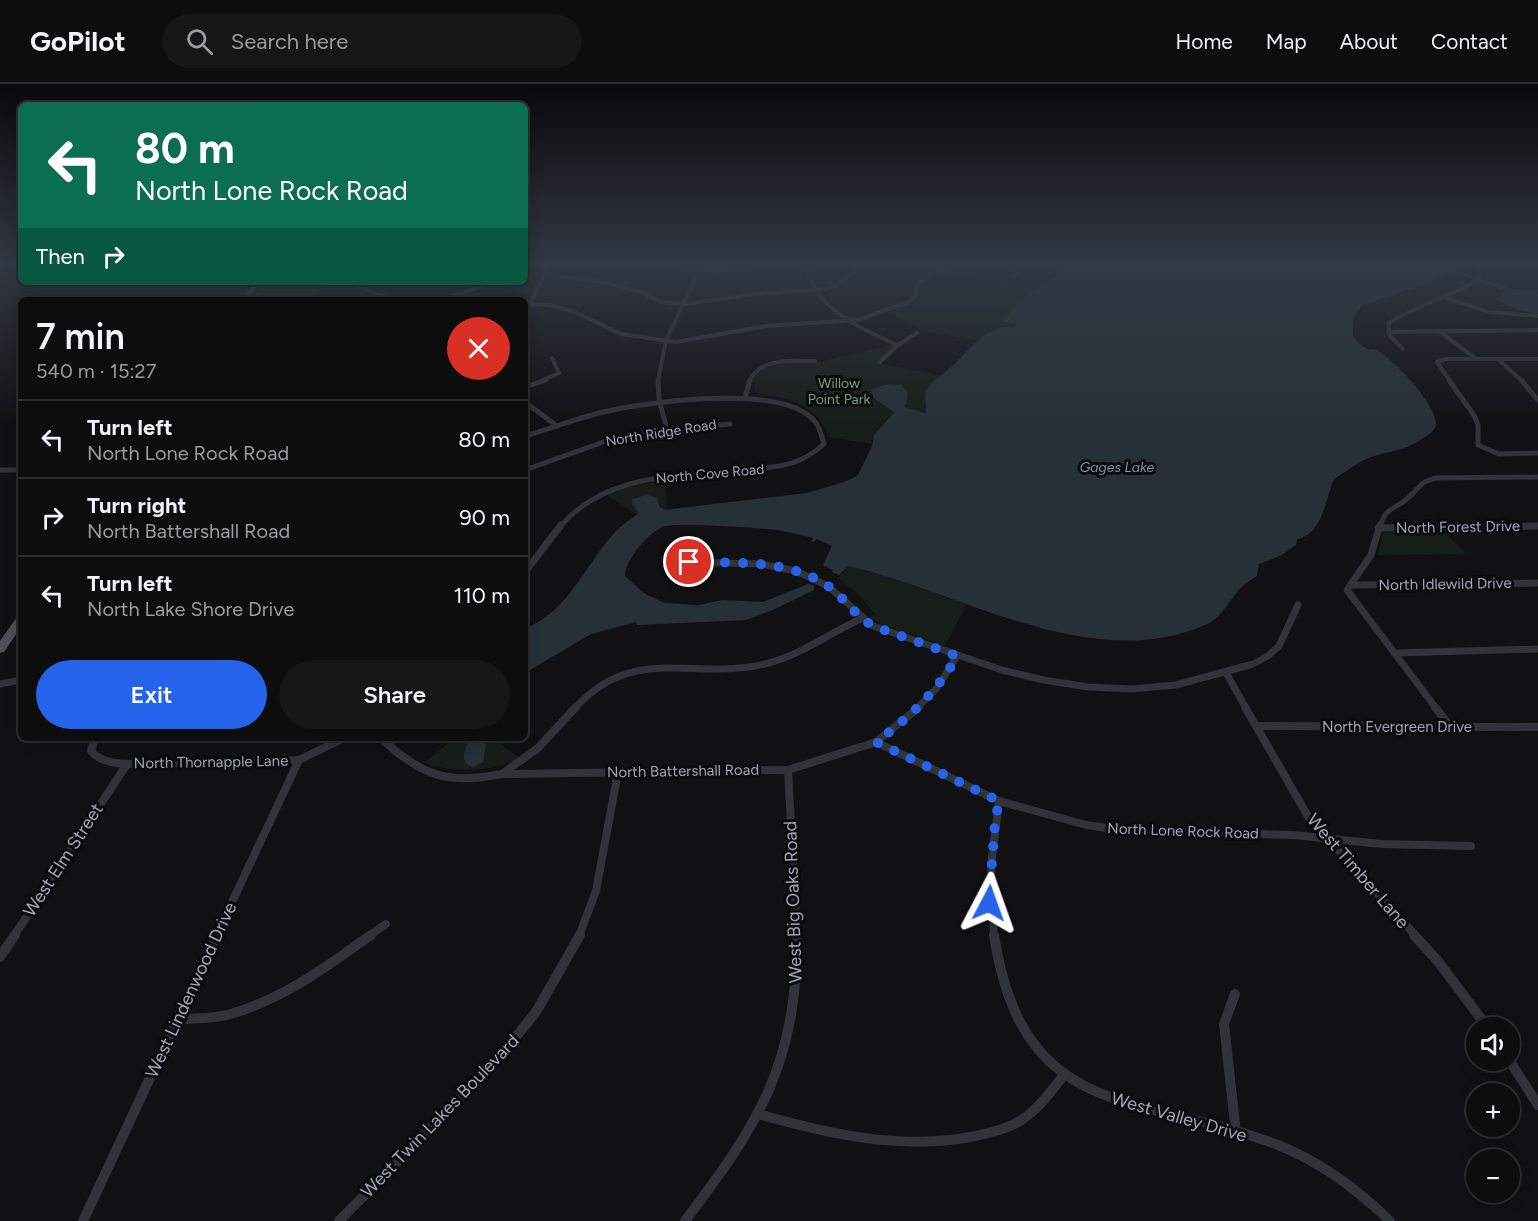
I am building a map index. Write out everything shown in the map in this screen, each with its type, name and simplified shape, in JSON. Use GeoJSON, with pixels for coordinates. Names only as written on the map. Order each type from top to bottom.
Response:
{"type":"FeatureCollection","features":[{"type":"Feature","properties":{"kind":"main road"},"geometry":{"type":"LineString","coordinates":[[0,649],[18,623]]}},
{"type":"Feature","properties":{"kind":"street"},"geometry":{"type":"LineString","coordinates":[[588,318],[621,334],[667,341],[685,341],[766,326],[850,321],[862,318]]}},
{"type":"Feature","properties":{"kind":"street"},"geometry":{"type":"LineString","coordinates":[[667,430],[660,403],[658,372],[677,318]]}},
{"type":"Feature","properties":{"kind":"street"},"geometry":{"type":"LineString","coordinates":[[847,318],[898,345]]}},
{"type":"Feature","properties":{"kind":"street"},"geometry":{"type":"LineString","coordinates":[[1395,318],[1389,322],[1389,332],[1402,349]]}},
{"type":"Feature","properties":{"kind":"street"},"geometry":{"type":"LineString","coordinates":[[1389,332],[1538,330]]}},
{"type":"Feature","properties":{"kind":"street"},"geometry":{"type":"LineString","coordinates":[[1439,331],[1476,359]]}},
{"type":"Feature","properties":{"kind":"street"},"geometry":{"type":"LineString","coordinates":[[880,362],[898,345],[917,333]]}},
{"type":"Feature","properties":{"kind":"street"},"geometry":{"type":"LineString","coordinates":[[528,386],[559,373],[552,358]]}},
{"type":"Feature","properties":{"kind":"street"},"geometry":{"type":"LineString","coordinates":[[1498,359],[1538,400]]}},
{"type":"Feature","properties":{"kind":"street"},"geometry":{"type":"LineString","coordinates":[[1538,359],[1438,360],[1438,364],[1465,401],[1478,425],[1478,445],[1480,447],[1497,453],[1538,453]]}},
{"type":"Feature","properties":{"kind":"street"},"geometry":{"type":"LineString","coordinates":[[528,435],[610,410],[660,403],[745,398],[746,382],[750,374],[760,368],[780,362],[815,361]]}},
{"type":"Feature","properties":{"kind":"street","name":"North Cove Road"},"geometry":{"type":"LineString","coordinates":[[528,568],[567,518],[586,502],[607,491],[646,480],[770,469],[797,463],[810,457],[824,444],[822,431],[804,412],[781,403],[745,398]]}},
{"type":"Feature","properties":{"kind":"street"},"geometry":{"type":"LineString","coordinates":[[528,404],[557,426]]}},
{"type":"Feature","properties":{"kind":"street","name":"North Ridge Road"},"geometry":{"type":"LineString","coordinates":[[528,469],[609,440],[667,430],[730,424]]}},
{"type":"Feature","properties":{"kind":"street"},"geometry":{"type":"LineString","coordinates":[[0,470],[18,470]]}},
{"type":"Feature","properties":{"kind":"street"},"geometry":{"type":"LineString","coordinates":[[1451,728],[1347,590],[1371,555],[1383,515],[1393,506],[1408,499],[1421,483],[1436,478],[1538,477]]}},
{"type":"Feature","properties":{"kind":"street","name":"North Forest Drive"},"geometry":{"type":"LineString","coordinates":[[1378,528],[1538,526]]}},
{"type":"Feature","properties":{"kind":"street"},"geometry":{"type":"LineString","coordinates":[[689,562],[752,563],[792,570],[815,578],[837,592],[861,619],[957,656],[1021,676],[1077,687],[1137,689],[1186,684],[1226,673],[1272,653],[1284,638],[1298,605]]}},
{"type":"Feature","properties":{"kind":"street","name":"North Idlewild Drive"},"geometry":{"type":"LineString","coordinates":[[1351,585],[1538,583]]}},
{"type":"Feature","properties":{"kind":"street"},"geometry":{"type":"LineString","coordinates":[[502,774],[527,758],[590,692],[617,676],[654,668],[747,668],[765,665],[788,659],[840,628],[861,619]]}},
{"type":"Feature","properties":{"kind":"street"},"geometry":{"type":"LineString","coordinates":[[1394,653],[1538,649]]}},
{"type":"Feature","properties":{"kind":"street","name":"North Battershall Road"},"geometry":{"type":"LineString","coordinates":[[384,741],[402,760],[427,774],[466,779],[502,774],[788,770],[876,742],[920,706],[936,688],[957,656]]}},
{"type":"Feature","properties":{"kind":"street","name":"West Timber Lane"},"geometry":{"type":"LineString","coordinates":[[1226,673],[1309,818],[1437,960],[1480,1017]]}},
{"type":"Feature","properties":{"kind":"street"},"geometry":{"type":"LineString","coordinates":[[0,684],[18,681]]}},
{"type":"Feature","properties":{"kind":"street","name":"North Evergreen Drive"},"geometry":{"type":"LineString","coordinates":[[1257,726],[1538,727]]}},
{"type":"Feature","properties":{"kind":"street","name":"North Thornapple Lane"},"geometry":{"type":"LineString","coordinates":[[94,741],[91,751],[94,756],[104,761],[127,764],[299,760],[338,741]]}},
{"type":"Feature","properties":{"kind":"street","name":"North Lone Rock Road"},"geometry":{"type":"LineString","coordinates":[[876,742],[999,801],[1066,821],[1130,831],[1294,835],[1382,844],[1471,846]]}},
{"type":"Feature","properties":{"kind":"street","name":"West Lindenwood Drive"},"geometry":{"type":"LineString","coordinates":[[82,1221],[299,760]]}},
{"type":"Feature","properties":{"kind":"street","name":"West Elm Street"},"geometry":{"type":"LineString","coordinates":[[0,957],[127,764]]}},
{"type":"Feature","properties":{"kind":"street","name":"West Big Oaks Road"},"geometry":{"type":"LineString","coordinates":[[685,1221],[743,1142],[780,1067],[791,1024],[797,991],[798,955],[788,770]]}},
{"type":"Feature","properties":{"kind":"street","name":"West Twin Lakes Boulevard"},"geometry":{"type":"LineString","coordinates":[[339,1221],[496,1061],[518,1036],[553,985],[576,942],[596,891],[618,772]]}},
{"type":"Feature","properties":{"kind":"street","name":"West Valley Drive"},"geometry":{"type":"LineString","coordinates":[[999,801],[995,822],[989,903],[994,946],[1007,995],[1016,1015],[1040,1052],[1064,1075],[1104,1096],[1236,1133],[1302,1156],[1352,1186],[1390,1221]]}},
{"type":"Feature","properties":{"kind":"street"},"geometry":{"type":"LineString","coordinates":[[177,1020],[225,1015],[262,1004],[296,988],[386,924]]}},
{"type":"Feature","properties":{"kind":"street"},"geometry":{"type":"LineString","coordinates":[[1235,994],[1224,1024],[1236,1133]]}},
{"type":"Feature","properties":{"kind":"street"},"geometry":{"type":"LineString","coordinates":[[1516,1071],[1538,1105]]}},
{"type":"Feature","properties":{"kind":"street"},"geometry":{"type":"LineString","coordinates":[[758,1114],[823,1132],[874,1141],[917,1144],[957,1140],[1016,1124],[1039,1106],[1064,1075]]}},
{"type":"Feature","properties":{"kind":"green space"},"geometry":{"type":"Polygon","coordinates":[[[899,318],[1005,318],[1002,321],[1016,325],[1014,327],[1004,325],[977,341],[923,331],[899,318]]]}},
{"type":"Feature","properties":{"kind":"green space","name":"Willow Point Park"},"geometry":{"type":"Polygon","coordinates":[[[894,344],[878,363],[941,375],[927,388],[925,413],[910,410],[904,404],[893,410],[893,414],[888,417],[871,441],[872,444],[829,437],[816,416],[801,404],[758,393],[754,391],[755,382],[750,381],[755,373],[767,366],[783,363],[815,363],[894,344]]]}},
{"type":"Feature","properties":{"kind":"green space"},"geometry":{"type":"Polygon","coordinates":[[[665,481],[668,510],[663,510],[655,496],[635,497],[635,508],[639,513],[637,515],[606,494],[636,485],[665,481]]]}},
{"type":"Feature","properties":{"kind":"green space"},"geometry":{"type":"Polygon","coordinates":[[[1443,530],[1466,554],[1378,555],[1383,532],[1443,530]]]}},
{"type":"Feature","properties":{"kind":"green space"},"geometry":{"type":"Polygon","coordinates":[[[848,566],[894,578],[966,605],[945,646],[879,623],[870,617],[875,614],[856,592],[838,578],[848,566]]]}},
{"type":"Feature","properties":{"kind":"green space"},"geometry":{"type":"Polygon","coordinates":[[[451,741],[469,741],[467,745],[474,767],[483,762],[486,745],[484,741],[497,741],[519,758],[495,767],[472,770],[449,769],[424,763],[451,741]]]}},
{"type":"Feature","properties":{"kind":"water","name":"Gages Lake"},"geometry":{"type":"Polygon","coordinates":[[[1005,318],[1353,318],[1353,337],[1365,348],[1375,349],[1383,354],[1415,385],[1432,409],[1436,420],[1435,428],[1413,444],[1374,456],[1337,477],[1333,481],[1321,516],[1312,531],[1297,539],[1296,545],[1282,555],[1259,564],[1257,576],[1241,588],[1216,619],[1205,625],[1161,638],[1117,640],[1071,635],[1025,624],[891,578],[848,566],[839,575],[823,565],[832,546],[817,539],[814,542],[811,541],[813,538],[768,529],[681,525],[656,530],[633,554],[625,576],[645,594],[665,603],[699,605],[722,600],[763,602],[808,584],[814,585],[814,590],[746,620],[637,625],[636,622],[591,634],[528,671],[528,627],[541,620],[567,597],[620,527],[639,513],[632,504],[632,499],[646,495],[657,497],[660,507],[664,510],[807,493],[847,481],[858,475],[872,446],[874,435],[894,412],[873,397],[871,389],[889,384],[902,385],[908,393],[905,407],[925,413],[925,394],[930,384],[987,334],[996,329],[1014,327],[1016,324],[1002,321],[1005,318]]]}},
{"type":"Feature","properties":{"kind":"water"},"geometry":{"type":"Polygon","coordinates":[[[469,741],[484,741],[486,745],[483,762],[474,767],[466,763],[465,751],[469,741]]]}},
{"type":"Feature","properties":{"kind":"route"},"geometry":{"type":"LineString","coordinates":[[689,562],[752,563],[781,567],[815,578],[837,592],[861,619],[873,626],[957,656],[936,688],[920,706],[900,725],[876,742],[999,801],[995,822],[989,903]]}}]}
